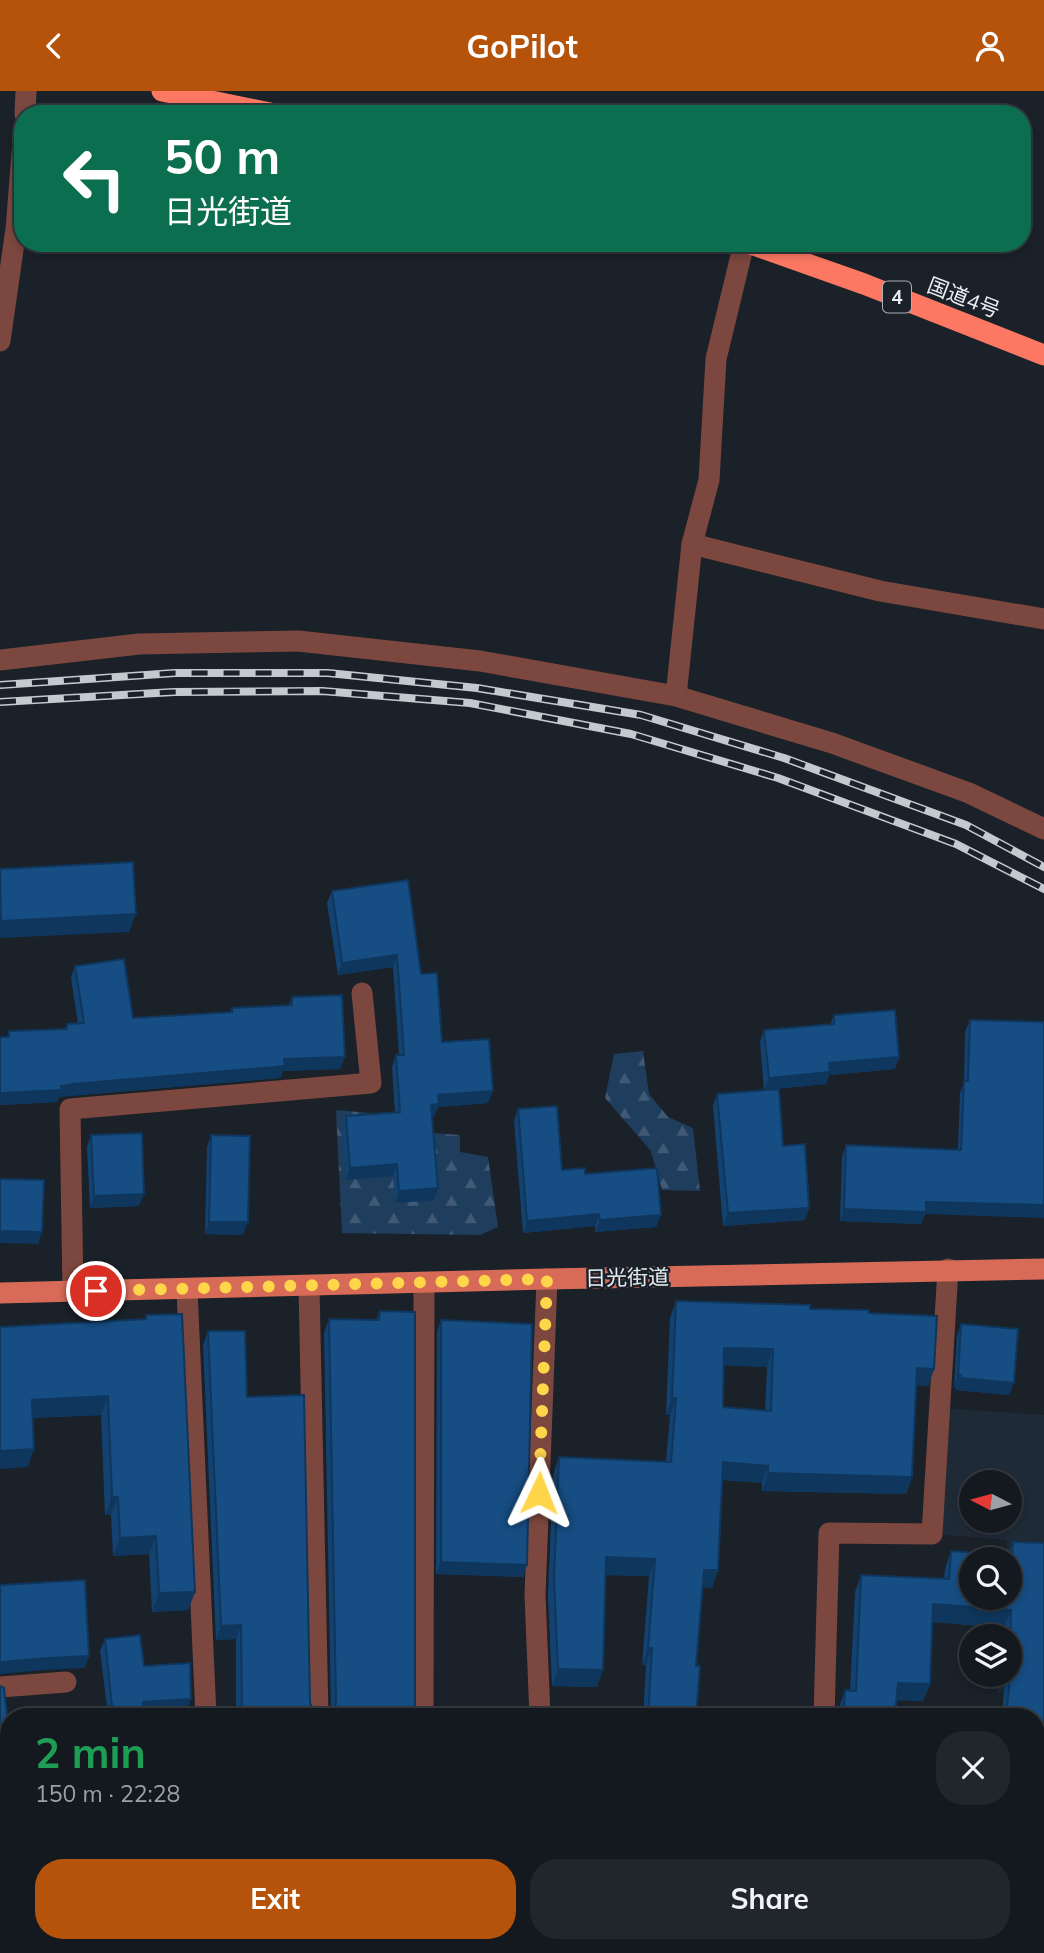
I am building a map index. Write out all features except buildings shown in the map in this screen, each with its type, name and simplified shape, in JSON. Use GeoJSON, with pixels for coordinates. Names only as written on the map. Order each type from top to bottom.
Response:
{"type":"FeatureCollection","features":[{"type":"Feature","properties":{"kind":"highway"},"geometry":{"type":"LineString","coordinates":[[162,91],[231,105]]}},
{"type":"Feature","properties":{"kind":"highway","name":"国道4号"},"geometry":{"type":"LineString","coordinates":[[772,252],[864,284],[1044,355]]}},
{"type":"Feature","properties":{"kind":"main road","name":"日光街道"},"geometry":{"type":"LineString","coordinates":[[0,1293],[948,1269],[1044,1269]]}},
{"type":"Feature","properties":{"kind":"street"},"geometry":{"type":"LineString","coordinates":[[0,341],[14,243]]}},
{"type":"Feature","properties":{"kind":"street"},"geometry":{"type":"LineString","coordinates":[[676,696],[692,544],[709,479],[716,359],[744,252]]}},
{"type":"Feature","properties":{"kind":"street"},"geometry":{"type":"LineString","coordinates":[[692,544],[880,591],[1044,618]]}},
{"type":"Feature","properties":{"kind":"street"},"geometry":{"type":"LineString","coordinates":[[0,660],[139,644],[298,641],[480,661],[676,696],[845,748],[969,793],[1044,829]]}},
{"type":"Feature","properties":{"kind":"street"},"geometry":{"type":"LineString","coordinates":[[73,1291],[70,1109],[371,1083],[362,993]]}},
{"type":"Feature","properties":{"kind":"street"},"geometry":{"type":"LineString","coordinates":[[824,1708],[829,1533],[932,1534],[948,1269]]}},
{"type":"Feature","properties":{"kind":"street"},"geometry":{"type":"LineString","coordinates":[[540,1708],[535,1595],[547,1279]]}},
{"type":"Feature","properties":{"kind":"street"},"geometry":{"type":"LineString","coordinates":[[423,1708],[424,1283]]}},
{"type":"Feature","properties":{"kind":"street"},"geometry":{"type":"LineString","coordinates":[[309,1286],[318,1708]]}},
{"type":"Feature","properties":{"kind":"street"},"geometry":{"type":"LineString","coordinates":[[187,1290],[206,1708]]}},
{"type":"Feature","properties":{"kind":"street"},"geometry":{"type":"LineString","coordinates":[[0,1687],[66,1682]]}},
{"type":"Feature","properties":{"kind":"shaded area"},"geometry":{"type":"Polygon","coordinates":[[[941,1408],[1044,1415],[1044,1696],[997,1692],[997,1687],[1022,1687],[1022,1624],[1002,1624],[1002,1610],[1022,1610],[1022,1547],[1007,1547],[1007,1540],[932,1534],[941,1408]]]}},
{"type":"Feature","properties":{"kind":"green space"},"geometry":{"type":"Polygon","coordinates":[[[643,1051],[649,1094],[668,1117],[693,1128],[700,1191],[662,1190],[651,1151],[605,1098],[614,1054],[643,1051]]]}},
{"type":"Feature","properties":{"kind":"green space"},"geometry":{"type":"Polygon","coordinates":[[[336,1110],[382,1114],[407,1131],[460,1135],[460,1152],[488,1157],[498,1227],[480,1235],[342,1233],[336,1110]]]}},
{"type":"Feature","properties":{"kind":"railway"},"geometry":{"type":"LineString","coordinates":[[0,685],[175,673],[328,673],[477,688],[641,715],[784,758],[966,825],[1044,867]]}},
{"type":"Feature","properties":{"kind":"railway"},"geometry":{"type":"LineString","coordinates":[[0,702],[174,692],[322,691],[470,703],[631,734],[778,778],[956,844],[1044,889]]}},
{"type":"Feature","properties":{"kind":"route"},"geometry":{"type":"LineString","coordinates":[[96,1291],[547,1279],[539,1493]]}}]}
